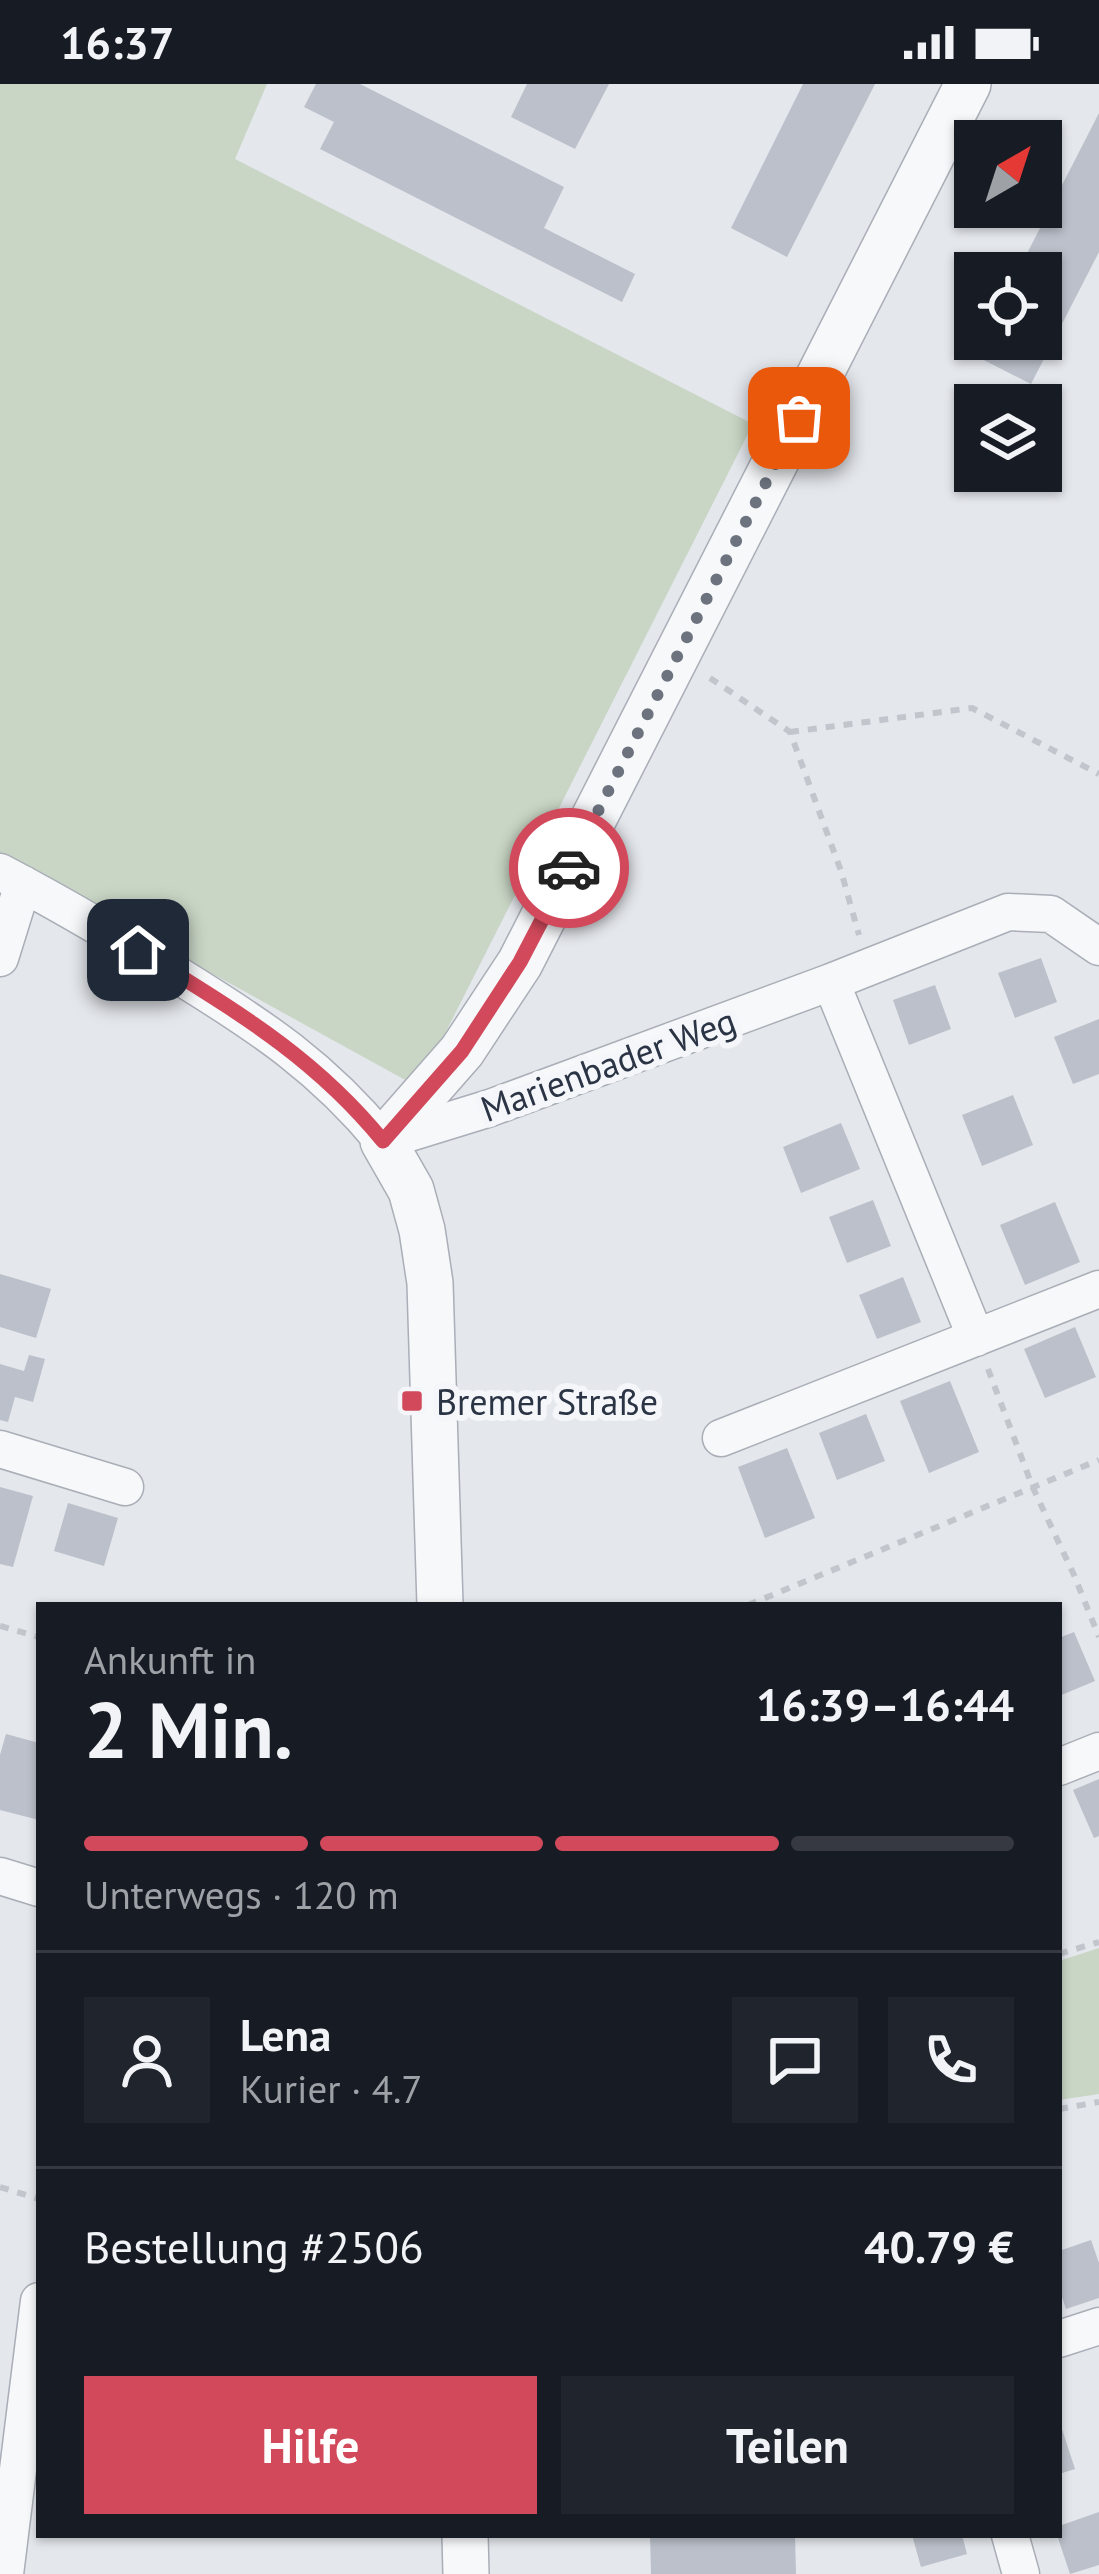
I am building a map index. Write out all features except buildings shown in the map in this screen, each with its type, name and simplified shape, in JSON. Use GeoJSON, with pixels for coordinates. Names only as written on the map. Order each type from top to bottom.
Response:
{"type":"FeatureCollection","features":[{"type":"Feature","properties":{"kind":"street"},"geometry":{"type":"LineString","coordinates":[[383,1141],[462,1051],[520,962],[968,84]]}},
{"type":"Feature","properties":{"kind":"street"},"geometry":{"type":"LineString","coordinates":[[0,958],[11,878],[242,1015],[308,1062],[352,1102],[383,1141],[411,1190],[430,1283],[440,1602]]}},
{"type":"Feature","properties":{"kind":"street","name":"Marienbader Weg"},"geometry":{"type":"LineString","coordinates":[[383,1141],[472,1115],[1008,912],[1051,914],[1099,947]]}},
{"type":"Feature","properties":{"kind":"street"},"geometry":{"type":"LineString","coordinates":[[831,982],[976,1338]]}},
{"type":"Feature","properties":{"kind":"street"},"geometry":{"type":"LineString","coordinates":[[721,1438],[1099,1288]]}},
{"type":"Feature","properties":{"kind":"street"},"geometry":{"type":"LineString","coordinates":[[0,1449],[125,1487]]}},
{"type":"Feature","properties":{"kind":"street"},"geometry":{"type":"LineString","coordinates":[[1062,1766],[1099,1751]]}},
{"type":"Feature","properties":{"kind":"street"},"geometry":{"type":"LineString","coordinates":[[0,1876],[36,1887]]}},
{"type":"Feature","properties":{"kind":"street"},"geometry":{"type":"LineString","coordinates":[[5,2574],[36,2324]]}},
{"type":"Feature","properties":{"kind":"street"},"geometry":{"type":"LineString","coordinates":[[1062,2337],[1099,2326]]}},
{"type":"Feature","properties":{"kind":"street"},"geometry":{"type":"LineString","coordinates":[[465,2538],[466,2574]]}},
{"type":"Feature","properties":{"kind":"street"},"geometry":{"type":"LineString","coordinates":[[1011,2538],[1021,2574]]}},
{"type":"Feature","properties":{"kind":"path"},"geometry":{"type":"LineString","coordinates":[[678,656],[790,733],[841,871],[868,966]]}},
{"type":"Feature","properties":{"kind":"path"},"geometry":{"type":"LineString","coordinates":[[790,733],[972,707],[1099,774]]}},
{"type":"Feature","properties":{"kind":"path"},"geometry":{"type":"LineString","coordinates":[[976,1338],[1033,1488],[1099,1637]]}},
{"type":"Feature","properties":{"kind":"path"},"geometry":{"type":"LineString","coordinates":[[755,1602],[1099,1460]]}},
{"type":"Feature","properties":{"kind":"path"},"geometry":{"type":"LineString","coordinates":[[0,1626],[36,1636]]}},
{"type":"Feature","properties":{"kind":"path"},"geometry":{"type":"LineString","coordinates":[[1062,1953],[1099,1942]]}},
{"type":"Feature","properties":{"kind":"path"},"geometry":{"type":"LineString","coordinates":[[1062,2108],[1099,2102]]}},
{"type":"Feature","properties":{"kind":"path"},"geometry":{"type":"LineString","coordinates":[[0,2187],[36,2198]]}},
{"type":"Feature","properties":{"kind":"green space"},"geometry":{"type":"Polygon","coordinates":[[[0,84],[267,84],[235,159],[753,424],[418,1087],[0,857],[0,84]]]}},
{"type":"Feature","properties":{"kind":"green space"},"geometry":{"type":"Polygon","coordinates":[[[1099,1948],[1099,2094],[1062,2100],[1062,1960],[1099,1948]]]}},
{"type":"Feature","properties":{"kind":"way so far"},"geometry":{"type":"LineString","coordinates":[[569,868],[799,418]]}},
{"type":"Feature","properties":{"kind":"place","name":"Bremer Straße"},"geometry":{"type":"Point","coordinates":[412,1401]}},
{"type":"Feature","properties":{"kind":"route"},"geometry":{"type":"LineString","coordinates":[[138,950],[308,1062],[352,1102],[383,1141],[462,1051],[520,962],[569,868]]}}]}
